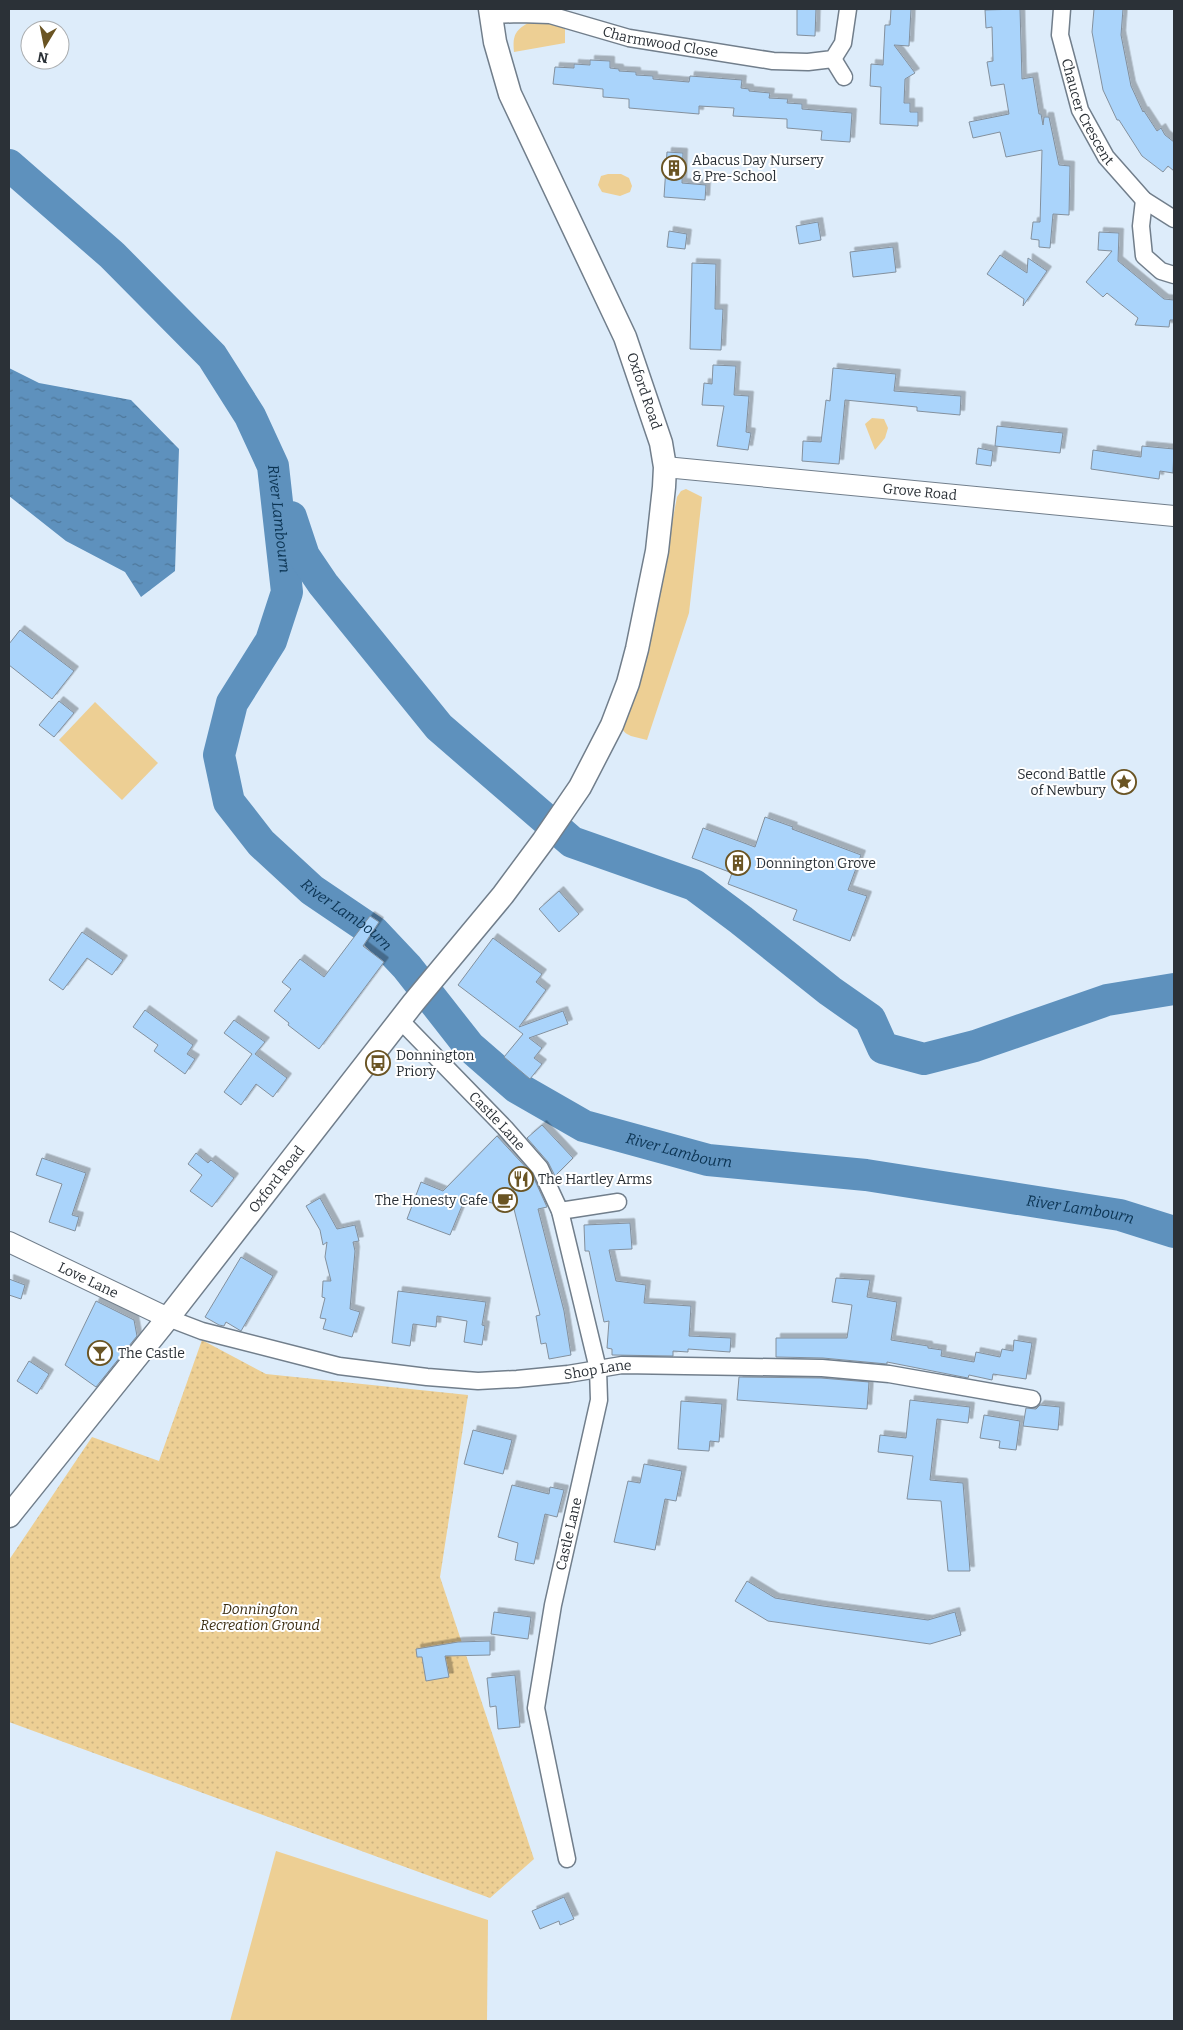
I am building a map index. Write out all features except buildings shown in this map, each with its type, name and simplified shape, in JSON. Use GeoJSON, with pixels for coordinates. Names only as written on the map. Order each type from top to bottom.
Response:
{"type":"FeatureCollection","features":[{"type":"Feature","properties":{"kind":"main road","name":"Oxford Road"},"geometry":{"type":"LineString","coordinates":[[9,1516],[168,1318],[414,1002],[497,902],[543,841],[580,787],[618,712],[628,683],[637,649],[656,551],[665,467],[661,443],[625,337],[586,250],[524,128],[510,94],[497,50],[490,12]]}},
{"type":"Feature","properties":{"kind":"street"},"geometry":{"type":"LineString","coordinates":[[844,78],[832,59],[842,43],[848,9]]}},
{"type":"Feature","properties":{"kind":"street","name":"Chaucer Crescent"},"geometry":{"type":"LineString","coordinates":[[1062,9],[1060,36],[1080,110],[1106,157],[1144,200],[1174,218]]}},
{"type":"Feature","properties":{"kind":"street","name":"Charmwood Close"},"geometry":{"type":"LineString","coordinates":[[490,12],[550,15],[629,38],[773,61],[808,62],[832,59]]}},
{"type":"Feature","properties":{"kind":"street"},"geometry":{"type":"LineString","coordinates":[[1144,200],[1141,226],[1144,256],[1161,271],[1174,275]]}},
{"type":"Feature","properties":{"kind":"street","name":"Grove Road"},"geometry":{"type":"LineString","coordinates":[[665,467],[1174,516]]}},
{"type":"Feature","properties":{"kind":"street","name":"Castle Lane"},"geometry":{"type":"LineString","coordinates":[[400,1020],[505,1128],[540,1168],[560,1211],[598,1369],[599,1400],[553,1605],[536,1708],[567,1859]]}},
{"type":"Feature","properties":{"kind":"street"},"geometry":{"type":"LineString","coordinates":[[560,1211],[618,1202]]}},
{"type":"Feature","properties":{"kind":"street","name":"Love Lane"},"geometry":{"type":"LineString","coordinates":[[9,1242],[168,1318]]}},
{"type":"Feature","properties":{"kind":"street","name":"Shop Lane"},"geometry":{"type":"LineString","coordinates":[[168,1318],[202,1331],[329,1364],[427,1377],[478,1381],[517,1379],[598,1369],[622,1364],[822,1368],[889,1374],[1032,1399]]}},
{"type":"Feature","properties":{"kind":"green space"},"geometry":{"type":"Polygon","coordinates":[[[531,21],[548,21],[565,29],[565,43],[514,52],[516,33],[531,21]]]}},
{"type":"Feature","properties":{"kind":"green space"},"geometry":{"type":"Polygon","coordinates":[[[621,174],[629,178],[632,186],[630,192],[620,196],[602,192],[598,185],[601,176],[621,174]]]}},
{"type":"Feature","properties":{"kind":"green space"},"geometry":{"type":"Polygon","coordinates":[[[872,418],[884,419],[888,428],[885,438],[875,450],[865,424],[872,418]]]}},
{"type":"Feature","properties":{"kind":"green space"},"geometry":{"type":"Polygon","coordinates":[[[686,489],[702,497],[689,613],[647,740],[627,734],[621,725],[653,622],[677,497],[681,491],[686,489]]]}},
{"type":"Feature","properties":{"kind":"green space"},"geometry":{"type":"Polygon","coordinates":[[[95,702],[158,763],[122,800],[59,740],[95,702]]]}},
{"type":"Feature","properties":{"kind":"green space","name":"Donnington Recreation Ground"},"geometry":{"type":"Polygon","coordinates":[[[202,1340],[266,1374],[468,1395],[440,1577],[534,1859],[490,1898],[9,1722],[9,1560],[92,1437],[159,1461],[202,1340]]]}},
{"type":"Feature","properties":{"kind":"green space"},"geometry":{"type":"Polygon","coordinates":[[[276,1851],[488,1920],[487,2021],[230,2021],[276,1851]]]}},
{"type":"Feature","properties":{"kind":"water"},"geometry":{"type":"Polygon","coordinates":[[[9,368],[39,383],[131,400],[179,449],[175,571],[141,597],[125,572],[66,541],[9,496],[9,368]]]}},
{"type":"Feature","properties":{"kind":"waterway","name":"River Lambourn"},"geometry":{"type":"LineString","coordinates":[[9,165],[112,255],[212,356],[250,416],[273,466],[287,592],[271,641],[232,703],[219,755],[229,802],[261,843],[312,890],[374,932],[407,967],[469,1046],[516,1087],[584,1126],[708,1160],[866,1175],[1120,1215],[1174,1232]]}},
{"type":"Feature","properties":{"kind":"waterway"},"geometry":{"type":"LineString","coordinates":[[291,517],[304,556],[323,584],[439,727],[572,842],[694,885],[830,991],[870,1019],[883,1048],[924,1059],[975,1046],[1107,1000],[1174,989]]}},
{"type":"Feature","properties":{"kind":"place","name":"Abacus Day Nursery & Pre-School"},"geometry":{"type":"Point","coordinates":[674,168]}},
{"type":"Feature","properties":{"kind":"place","name":"Second Battle of Newbury"},"geometry":{"type":"Point","coordinates":[1124,782]}},
{"type":"Feature","properties":{"kind":"place","name":"Donnington Grove"},"geometry":{"type":"Point","coordinates":[738,863]}},
{"type":"Feature","properties":{"kind":"place","name":"Donnington Priory"},"geometry":{"type":"Point","coordinates":[378,1063]}},
{"type":"Feature","properties":{"kind":"place","name":"The Hartley Arms"},"geometry":{"type":"Point","coordinates":[521,1179]}},
{"type":"Feature","properties":{"kind":"place","name":"The Honesty Cafe"},"geometry":{"type":"Point","coordinates":[505,1200]}},
{"type":"Feature","properties":{"kind":"place","name":"The Castle"},"geometry":{"type":"Point","coordinates":[100,1353]}}]}
